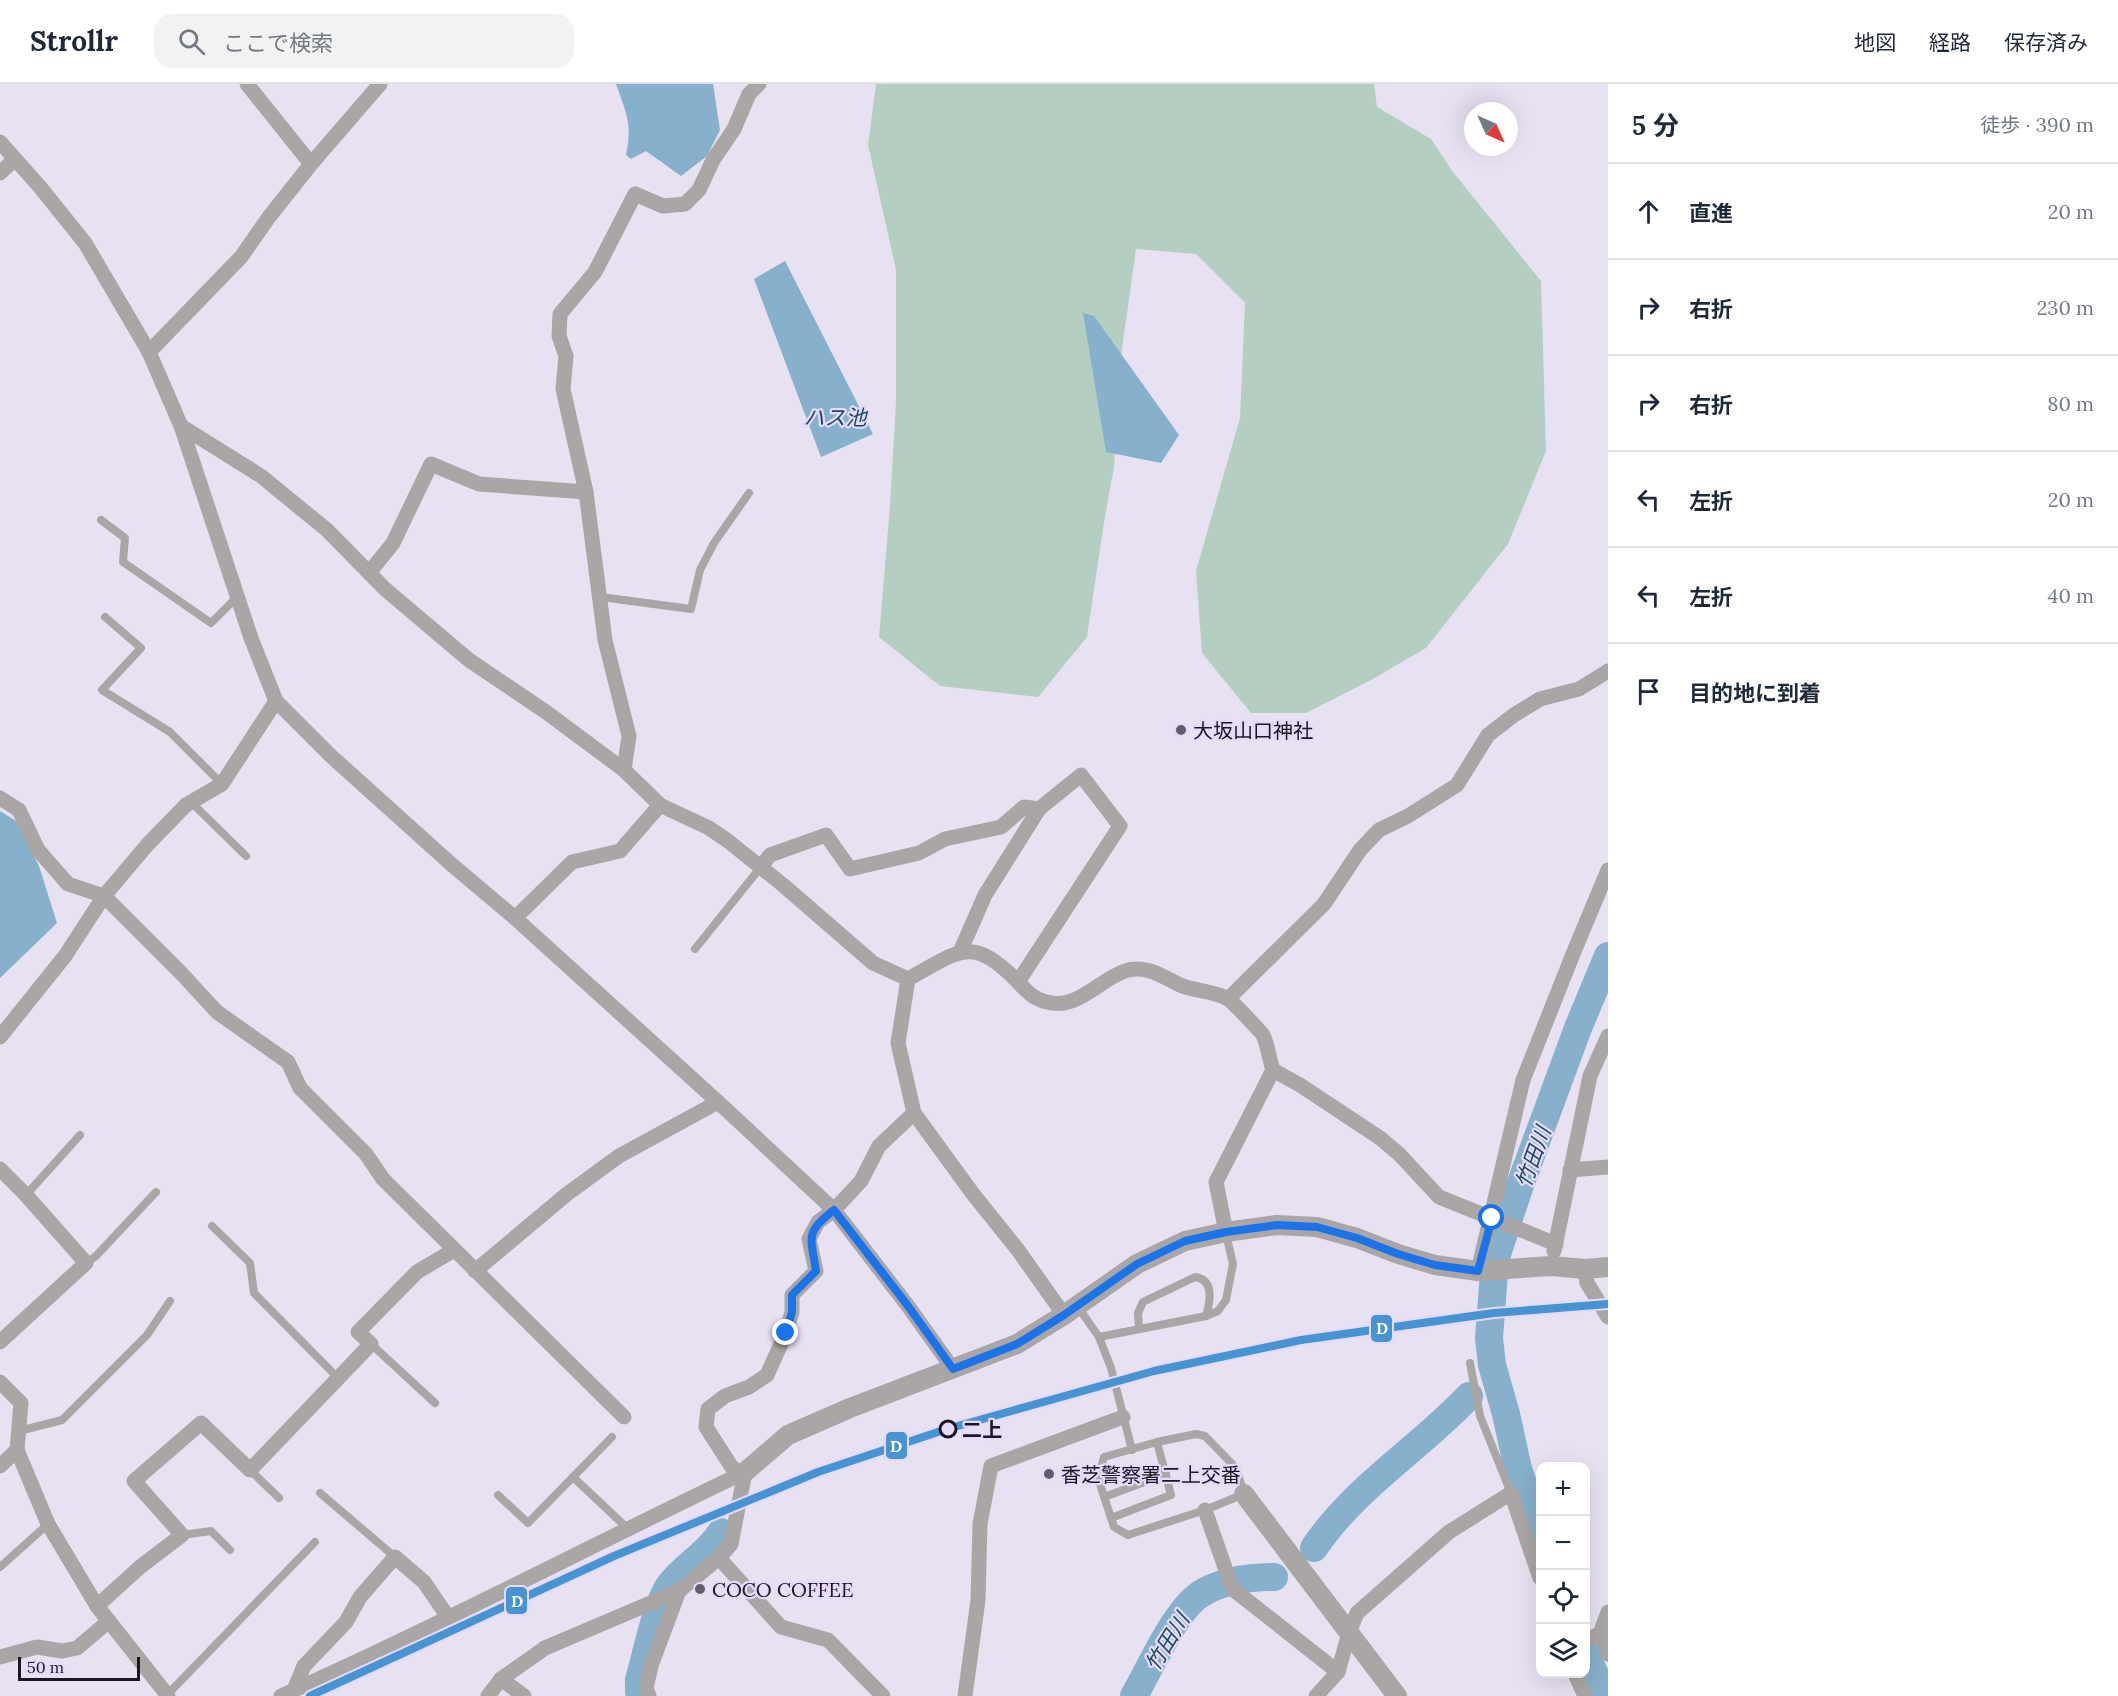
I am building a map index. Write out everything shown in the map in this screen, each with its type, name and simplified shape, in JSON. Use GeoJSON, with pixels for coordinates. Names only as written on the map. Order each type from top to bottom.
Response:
{"type":"FeatureCollection","features":[{"type":"Feature","properties":{"kind":"street"},"geometry":{"type":"LineString","coordinates":[[247,84],[311,164]]}},
{"type":"Feature","properties":{"kind":"street"},"geometry":{"type":"LineString","coordinates":[[149,352],[241,257],[311,164],[380,84]]}},
{"type":"Feature","properties":{"kind":"street"},"geometry":{"type":"LineString","coordinates":[[624,770],[629,736],[605,640],[586,492],[563,389],[566,356],[559,336],[560,314],[595,272],[635,194],[663,206],[685,204],[699,190],[713,160],[734,129],[749,94],[759,84]]}},
{"type":"Feature","properties":{"kind":"street"},"geometry":{"type":"LineString","coordinates":[[0,142],[85,243],[149,352],[181,426],[238,597],[276,701],[331,756],[515,918],[834,1210],[953,1369]]}},
{"type":"Feature","properties":{"kind":"street"},"geometry":{"type":"LineString","coordinates":[[0,173],[15,159]]}},
{"type":"Feature","properties":{"kind":"street"},"geometry":{"type":"LineString","coordinates":[[181,426],[261,476],[327,530],[369,573],[469,660],[546,712],[624,770],[660,805],[709,828],[873,963],[908,979]]}},
{"type":"Feature","properties":{"kind":"street"},"geometry":{"type":"LineString","coordinates":[[369,573],[393,543],[431,464],[479,484],[586,492]]}},
{"type":"Feature","properties":{"kind":"street"},"geometry":{"type":"LineString","coordinates":[[1228,999],[1324,904],[1360,850],[1379,830],[1408,816],[1457,784],[1488,735],[1540,699],[1579,689],[1608,671]]}},
{"type":"Feature","properties":{"kind":"street"},"geometry":{"type":"LineString","coordinates":[[0,1037],[65,956],[104,896],[148,844],[191,802],[222,784],[276,701]]}},
{"type":"Feature","properties":{"kind":"street"},"geometry":{"type":"LineString","coordinates":[[960,952],[985,895],[1039,809],[1081,775],[1120,826],[1018,981]]}},
{"type":"Feature","properties":{"kind":"street"},"geometry":{"type":"LineString","coordinates":[[0,798],[19,810],[38,850],[68,884],[104,896],[217,1012],[288,1062],[300,1088],[366,1154],[383,1179],[624,1417]]}},
{"type":"Feature","properties":{"kind":"street"},"geometry":{"type":"LineString","coordinates":[[515,918],[572,862],[620,851],[660,805]]}},
{"type":"Feature","properties":{"kind":"street"},"geometry":{"type":"LineString","coordinates":[[760,868],[770,855],[826,835],[850,869],[919,853],[945,839],[1001,827],[1024,807],[1039,809]]}},
{"type":"Feature","properties":{"kind":"street"},"geometry":{"type":"LineString","coordinates":[[1478,1271],[1523,1080],[1608,870]]}},
{"type":"Feature","properties":{"kind":"street"},"geometry":{"type":"LineString","coordinates":[[908,979],[960,952],[978,951],[1002,966],[1030,995],[1054,1004],[1072,1001],[1107,979],[1126,970],[1140,968],[1152,971],[1183,986],[1228,999],[1262,1035],[1273,1070],[1300,1085],[1380,1138],[1399,1154],[1439,1197],[1556,1244]]}},
{"type":"Feature","properties":{"kind":"street"},"geometry":{"type":"LineString","coordinates":[[908,979],[898,1043],[914,1113],[942,1153],[1032,1267],[1071,1310]]}},
{"type":"Feature","properties":{"kind":"street"},"geometry":{"type":"LineString","coordinates":[[1551,1266],[1590,1076],[1608,1036]]}},
{"type":"Feature","properties":{"kind":"street"},"geometry":{"type":"LineString","coordinates":[[1226,1232],[1216,1182],[1273,1070]]}},
{"type":"Feature","properties":{"kind":"street"},"geometry":{"type":"LineString","coordinates":[[475,1271],[567,1194],[619,1156],[718,1102]]}},
{"type":"Feature","properties":{"kind":"street"},"geometry":{"type":"LineString","coordinates":[[745,1472],[733,1469],[706,1428],[708,1409],[725,1396],[749,1388],[767,1375],[786,1333],[792,1312],[792,1295],[816,1271],[809,1239],[818,1222],[834,1210],[861,1181],[879,1146],[914,1113]]}},
{"type":"Feature","properties":{"kind":"street"},"geometry":{"type":"LineString","coordinates":[[1570,1170],[1608,1167]]}},
{"type":"Feature","properties":{"kind":"street"},"geometry":{"type":"LineString","coordinates":[[0,1169],[86,1263],[0,1342]]}},
{"type":"Feature","properties":{"kind":"street"},"geometry":{"type":"LineString","coordinates":[[287,1693],[745,1472],[788,1435],[850,1408],[1017,1344],[1137,1264],[1185,1241],[1226,1232],[1277,1225],[1317,1227],[1435,1265],[1478,1271],[1551,1266],[1585,1269],[1608,1267]]}},
{"type":"Feature","properties":{"kind":"street"},"geometry":{"type":"LineString","coordinates":[[97,1606],[140,1567],[182,1535],[134,1481],[201,1423],[250,1470],[371,1344],[358,1332],[417,1272],[454,1250]]}},
{"type":"Feature","properties":{"kind":"street"},"geometry":{"type":"LineString","coordinates":[[1585,1269],[1587,1283],[1608,1317]]}},
{"type":"Feature","properties":{"kind":"street"},"geometry":{"type":"LineString","coordinates":[[0,1382],[21,1402],[17,1450],[48,1524],[97,1606],[167,1696]]}},
{"type":"Feature","properties":{"kind":"street"},"geometry":{"type":"LineString","coordinates":[[965,1696],[978,1600],[980,1524],[991,1466],[1123,1417]]}},
{"type":"Feature","properties":{"kind":"street"},"geometry":{"type":"LineString","coordinates":[[0,1466],[17,1450]]}},
{"type":"Feature","properties":{"kind":"street"},"geometry":{"type":"LineString","coordinates":[[488,1696],[501,1679],[545,1648],[668,1595],[719,1558],[730,1544],[745,1472]]}},
{"type":"Feature","properties":{"kind":"street"},"geometry":{"type":"LineString","coordinates":[[1316,1696],[1338,1672],[1348,1633],[1357,1613],[1449,1533],[1511,1493],[1537,1570]]}},
{"type":"Feature","properties":{"kind":"street"},"geometry":{"type":"LineString","coordinates":[[1244,1494],[1397,1696]]}},
{"type":"Feature","properties":{"kind":"street"},"geometry":{"type":"LineString","coordinates":[[1205,1510],[1229,1580],[1338,1672]]}},
{"type":"Feature","properties":{"kind":"street"},"geometry":{"type":"LineString","coordinates":[[287,1693],[304,1666],[346,1622],[360,1597],[395,1557],[424,1582],[448,1617]]}},
{"type":"Feature","properties":{"kind":"street"},"geometry":{"type":"LineString","coordinates":[[719,1558],[782,1627],[828,1640],[877,1694]]}},
{"type":"Feature","properties":{"kind":"street"},"geometry":{"type":"LineString","coordinates":[[649,1696],[646,1688],[668,1595]]}},
{"type":"Feature","properties":{"kind":"street"},"geometry":{"type":"LineString","coordinates":[[1608,1612],[1593,1637],[1608,1654]]}},
{"type":"Feature","properties":{"kind":"street"},"geometry":{"type":"LineString","coordinates":[[0,1657],[37,1647],[62,1651],[77,1648],[109,1621]]}},
{"type":"Feature","properties":{"kind":"street"},"geometry":{"type":"LineString","coordinates":[[1577,1678],[1585,1696]]}},
{"type":"Feature","properties":{"kind":"street"},"geometry":{"type":"LineString","coordinates":[[501,1679],[524,1696]]}},
{"type":"Feature","properties":{"kind":"lane"},"geometry":{"type":"LineString","coordinates":[[600,597],[691,609],[700,570],[714,543],[749,493]]}},
{"type":"Feature","properties":{"kind":"lane"},"geometry":{"type":"LineString","coordinates":[[100,520],[125,537],[123,562],[211,623],[238,597]]}},
{"type":"Feature","properties":{"kind":"lane"},"geometry":{"type":"LineString","coordinates":[[105,617],[141,648],[102,690],[170,732],[222,784]]}},
{"type":"Feature","properties":{"kind":"lane"},"geometry":{"type":"LineString","coordinates":[[191,802],[246,856]]}},
{"type":"Feature","properties":{"kind":"lane"},"geometry":{"type":"LineString","coordinates":[[695,949],[760,868]]}},
{"type":"Feature","properties":{"kind":"lane"},"geometry":{"type":"LineString","coordinates":[[26,1196],[80,1135]]}},
{"type":"Feature","properties":{"kind":"lane"},"geometry":{"type":"LineString","coordinates":[[86,1263],[96,1256],[156,1192]]}},
{"type":"Feature","properties":{"kind":"lane"},"geometry":{"type":"LineString","coordinates":[[212,1226],[250,1263],[254,1293],[338,1378]]}},
{"type":"Feature","properties":{"kind":"lane"},"geometry":{"type":"LineString","coordinates":[[1099,1337],[1206,1316],[1218,1311],[1226,1300],[1233,1264],[1226,1232]]}},
{"type":"Feature","properties":{"kind":"lane"},"geometry":{"type":"LineString","coordinates":[[1139,1328],[1138,1313],[1143,1302],[1195,1277],[1207,1283],[1211,1299],[1206,1316]]}},
{"type":"Feature","properties":{"kind":"lane"},"geometry":{"type":"LineString","coordinates":[[18,1432],[62,1420],[147,1335],[170,1301]]}},
{"type":"Feature","properties":{"kind":"lane"},"geometry":{"type":"LineString","coordinates":[[1071,1310],[1099,1337],[1110,1368],[1132,1450]]}},
{"type":"Feature","properties":{"kind":"lane"},"geometry":{"type":"LineString","coordinates":[[371,1344],[435,1403]]}},
{"type":"Feature","properties":{"kind":"lane"},"geometry":{"type":"LineString","coordinates":[[1470,1363],[1480,1416],[1511,1493]]}},
{"type":"Feature","properties":{"kind":"lane"},"geometry":{"type":"LineString","coordinates":[[1196,1434],[1205,1436],[1236,1468],[1244,1494],[1205,1510],[1128,1535],[1114,1527],[1098,1478],[1104,1457],[1132,1450],[1196,1434]]}},
{"type":"Feature","properties":{"kind":"lane"},"geometry":{"type":"LineString","coordinates":[[498,1495],[528,1523],[612,1437]]}},
{"type":"Feature","properties":{"kind":"lane"},"geometry":{"type":"LineString","coordinates":[[1111,1518],[1171,1495],[1157,1442]]}},
{"type":"Feature","properties":{"kind":"lane"},"geometry":{"type":"LineString","coordinates":[[250,1470],[279,1498]]}},
{"type":"Feature","properties":{"kind":"lane"},"geometry":{"type":"LineString","coordinates":[[1104,1497],[1166,1474]]}},
{"type":"Feature","properties":{"kind":"lane"},"geometry":{"type":"LineString","coordinates":[[573,1477],[627,1528]]}},
{"type":"Feature","properties":{"kind":"lane"},"geometry":{"type":"LineString","coordinates":[[320,1493],[395,1557]]}},
{"type":"Feature","properties":{"kind":"lane"},"geometry":{"type":"LineString","coordinates":[[0,1567],[48,1524]]}},
{"type":"Feature","properties":{"kind":"lane"},"geometry":{"type":"LineString","coordinates":[[182,1535],[211,1531],[230,1550]]}},
{"type":"Feature","properties":{"kind":"lane"},"geometry":{"type":"LineString","coordinates":[[167,1696],[315,1542]]}},
{"type":"Feature","properties":{"kind":"green space"},"geometry":{"type":"Polygon","coordinates":[[[876,84],[1374,84],[1377,107],[1431,139],[1453,172],[1541,281],[1546,451],[1508,544],[1426,648],[1371,680],[1306,713],[1251,713],[1202,653],[1196,571],[1240,418],[1245,303],[1196,254],[1136,249],[1120,363],[1114,467],[1087,637],[1038,697],[940,686],[879,637],[896,402],[896,270],[868,145],[876,84]]]}},
{"type":"Feature","properties":{"kind":"water"},"geometry":{"type":"Polygon","coordinates":[[[616,84],[713,84],[720,130],[707,156],[681,176],[646,151],[631,159],[626,155],[629,127],[616,84]]]}},
{"type":"Feature","properties":{"kind":"water","name":"ハス池"},"geometry":{"type":"Polygon","coordinates":[[[785,261],[873,434],[821,457],[754,279],[785,261]]]}},
{"type":"Feature","properties":{"kind":"water"},"geometry":{"type":"Polygon","coordinates":[[[1083,313],[1094,316],[1179,435],[1161,463],[1106,452],[1083,313]]]}},
{"type":"Feature","properties":{"kind":"water"},"geometry":{"type":"Polygon","coordinates":[[[0,811],[16,821],[39,866],[57,923],[0,978],[0,811]]]}},
{"type":"Feature","properties":{"kind":"waterway","name":"竹田川"},"geometry":{"type":"LineString","coordinates":[[1536,1522],[1518,1469],[1492,1365],[1489,1338],[1495,1260],[1578,1028],[1608,956]]}},
{"type":"Feature","properties":{"kind":"waterway","name":"竹田川"},"geometry":{"type":"LineString","coordinates":[[1314,1548],[1348,1506],[1469,1396]]}},
{"type":"Feature","properties":{"kind":"waterway"},"geometry":{"type":"LineString","coordinates":[[641,1696],[639,1680],[664,1595],[675,1579],[710,1547],[721,1532]]}},
{"type":"Feature","properties":{"kind":"waterway","name":"竹田川"},"geometry":{"type":"LineString","coordinates":[[1134,1696],[1172,1627],[1199,1595],[1216,1586],[1235,1581],[1274,1577]]}},
{"type":"Feature","properties":{"kind":"waterway","name":"竹田川"},"geometry":{"type":"LineString","coordinates":[[1590,1664],[1605,1696]]}},
{"type":"Feature","properties":{"kind":"transit line","name":"D"},"geometry":{"type":"LineString","coordinates":[[310,1696],[614,1556],[818,1472],[947,1429],[1154,1371],[1301,1340],[1494,1313],[1608,1304]]}},
{"type":"Feature","properties":{"kind":"place","name":"大坂山口神社"},"geometry":{"type":"Point","coordinates":[1181,730]}},
{"type":"Feature","properties":{"kind":"place","name":"二上"},"geometry":{"type":"Point","coordinates":[948,1429]}},
{"type":"Feature","properties":{"kind":"place","name":"香芝警察署二上交番"},"geometry":{"type":"Point","coordinates":[1049,1474]}},
{"type":"Feature","properties":{"kind":"place","name":"COCO COFFEE"},"geometry":{"type":"Point","coordinates":[700,1589]}},
{"type":"Feature","properties":{"kind":"route"},"geometry":{"type":"LineString","coordinates":[[786,1333],[792,1312],[792,1295],[816,1271],[809,1239],[818,1222],[834,1210],[953,1369],[1017,1344],[1064,1315],[1137,1264],[1185,1241],[1226,1232],[1277,1225],[1317,1227],[1435,1265],[1478,1271],[1492,1218]]}}]}
